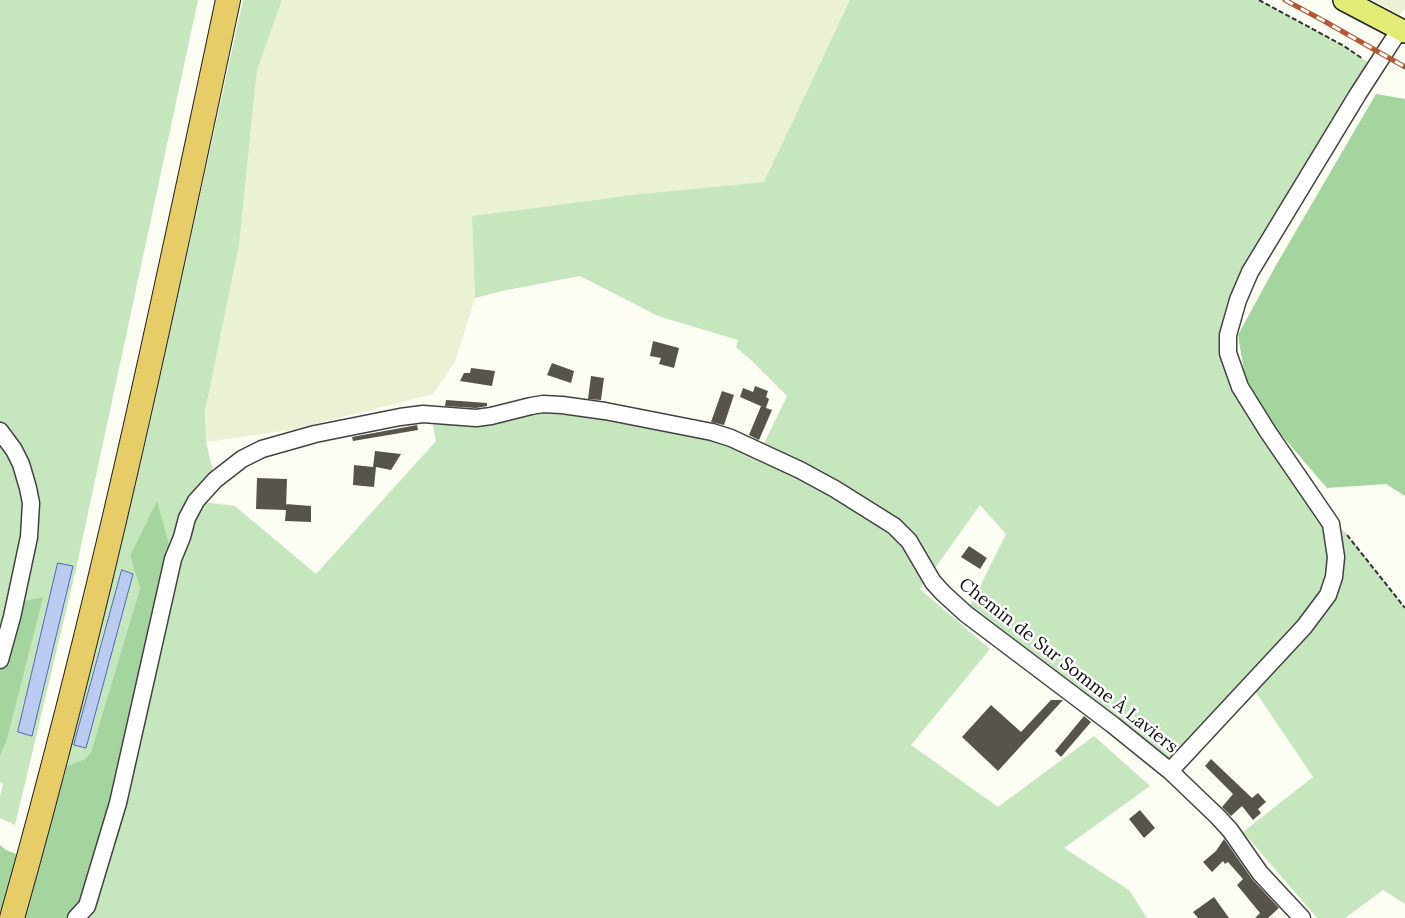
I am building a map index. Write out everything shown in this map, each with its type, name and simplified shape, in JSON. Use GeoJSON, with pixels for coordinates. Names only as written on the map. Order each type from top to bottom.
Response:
{"type":"FeatureCollection","features":[{"type":"Feature","properties":{"kind":"highway"},"geometry":{"type":"LineString","coordinates":[[12,918],[54,709],[118,441],[162,245],[213,0]]}},
{"type":"Feature","properties":{"kind":"highway"},"geometry":{"type":"LineString","coordinates":[[0,910],[28,835],[92,618],[128,465],[228,0]]}},
{"type":"Feature","properties":{"kind":"main road"},"geometry":{"type":"LineString","coordinates":[[1344,0],[1400,29]]}},
{"type":"Feature","properties":{"kind":"street"},"geometry":{"type":"LineString","coordinates":[[1170,771],[1304,627],[1328,595],[1334,577],[1336,557],[1331,524],[1268,432],[1240,387],[1228,353],[1228,335],[1238,300],[1250,272],[1400,29]]}},
{"type":"Feature","properties":{"kind":"street","name":"Chemin de Sur Somme À Laviers"},"geometry":{"type":"LineString","coordinates":[[76,918],[87,906],[118,803],[173,558],[182,537],[187,518],[196,501],[214,480],[242,459],[262,449],[315,434],[400,417],[423,414],[476,418],[543,404],[605,411],[712,432],[731,438],[800,470],[835,489],[894,526],[909,541],[933,582],[954,604],[1113,725],[1170,771],[1230,830],[1260,873],[1302,918]]}},
{"type":"Feature","properties":{"kind":"street"},"geometry":{"type":"LineString","coordinates":[[0,432],[14,450],[28,488],[31,504],[29,537],[12,618],[0,660]]}},
{"type":"Feature","properties":{"kind":"path"},"geometry":{"type":"LineString","coordinates":[[1259,0],[1344,46],[1375,67]]}},
{"type":"Feature","properties":{"kind":"path"},"geometry":{"type":"LineString","coordinates":[[1331,524],[1344,531],[1405,608]]}},
{"type":"Feature","properties":{"kind":"green space"},"geometry":{"type":"Polygon","coordinates":[[[0,0],[198,0],[76,569],[15,825],[0,818],[0,797],[3,783],[0,782],[0,756],[7,740],[42,597],[0,660],[0,0]]]}},
{"type":"Feature","properties":{"kind":"green space"},"geometry":{"type":"Polygon","coordinates":[[[243,0],[282,0],[257,70],[239,245],[205,411],[206,442],[215,480],[196,501],[235,506],[316,574],[436,441],[431,415],[531,406],[605,411],[760,452],[787,396],[736,347],[738,340],[658,316],[580,276],[475,298],[472,216],[640,194],[764,182],[850,0],[1259,0],[1344,46],[1375,67],[1261,253],[1228,353],[1331,524],[1344,531],[1405,608],[1405,904],[1383,890],[1345,918],[1317,918],[1243,832],[1313,777],[1251,685],[1170,771],[966,614],[1006,534],[980,505],[920,589],[990,649],[911,745],[998,807],[1094,736],[1150,786],[1064,848],[1129,890],[1147,918],[84,918],[173,559],[130,556],[140,588],[91,752],[85,759],[67,766],[147,437],[243,0]]]}},
{"type":"Feature","properties":{"kind":"green space"},"geometry":{"type":"Polygon","coordinates":[[[282,0],[850,0],[764,182],[640,194],[472,216],[475,298],[455,362],[433,394],[296,429],[206,442],[205,411],[243,206],[257,70],[282,0]]]}},
{"type":"Feature","properties":{"kind":"green space"},"geometry":{"type":"Polygon","coordinates":[[[1372,0],[1405,0],[1405,8],[1400,15],[1372,0]]]}},
{"type":"Feature","properties":{"kind":"green space"},"geometry":{"type":"Polygon","coordinates":[[[1376,94],[1405,99],[1405,496],[1386,484],[1327,488],[1278,431],[1245,377],[1238,335],[1275,267],[1376,94]]]}},
{"type":"Feature","properties":{"kind":"green space"},"geometry":{"type":"Polygon","coordinates":[[[157,501],[173,559],[135,729],[76,918],[0,918],[0,845],[6,850],[39,863],[67,766],[85,759],[91,752],[140,588],[130,556],[157,501]]]}},
{"type":"Feature","properties":{"kind":"green space"},"geometry":{"type":"Polygon","coordinates":[[[43,597],[7,740],[0,756],[0,660],[15,603],[43,597]]]}},
{"type":"Feature","properties":{"kind":"water"},"geometry":{"type":"Polygon","coordinates":[[[58,563],[73,566],[32,736],[18,732],[58,563]]]}},
{"type":"Feature","properties":{"kind":"water"},"geometry":{"type":"Polygon","coordinates":[[[122,570],[133,574],[86,748],[74,745],[122,570]]]}},
{"type":"Feature","properties":{"kind":"building"},"geometry":{"type":"Polygon","coordinates":[[[653,341],[679,348],[674,368],[659,364],[661,358],[650,356],[653,341]]]}},
{"type":"Feature","properties":{"kind":"building"},"geometry":{"type":"Polygon","coordinates":[[[552,363],[574,371],[571,383],[547,375],[552,363]]]}},
{"type":"Feature","properties":{"kind":"building"},"geometry":{"type":"Polygon","coordinates":[[[471,368],[495,371],[492,386],[460,381],[464,373],[470,373],[471,368]]]}},
{"type":"Feature","properties":{"kind":"building"},"geometry":{"type":"Polygon","coordinates":[[[591,376],[604,378],[601,400],[588,399],[591,376]]]}},
{"type":"Feature","properties":{"kind":"building"},"geometry":{"type":"Polygon","coordinates":[[[755,386],[768,391],[766,397],[769,399],[766,408],[772,410],[759,440],[749,435],[761,406],[740,397],[743,388],[753,392],[755,386]]]}},
{"type":"Feature","properties":{"kind":"building"},"geometry":{"type":"Polygon","coordinates":[[[722,391],[734,395],[724,425],[711,422],[722,391]]]}},
{"type":"Feature","properties":{"kind":"building"},"geometry":{"type":"Polygon","coordinates":[[[446,400],[487,403],[487,406],[476,408],[445,406],[446,400]]]}},
{"type":"Feature","properties":{"kind":"building"},"geometry":{"type":"Polygon","coordinates":[[[417,425],[418,430],[353,441],[352,437],[417,425]]]}},
{"type":"Feature","properties":{"kind":"building"},"geometry":{"type":"Polygon","coordinates":[[[375,451],[401,454],[391,470],[376,467],[374,487],[353,485],[354,465],[373,467],[375,451]]]}},
{"type":"Feature","properties":{"kind":"building"},"geometry":{"type":"Polygon","coordinates":[[[257,478],[287,479],[286,504],[311,506],[311,522],[285,521],[286,510],[256,509],[257,478]]]}},
{"type":"Feature","properties":{"kind":"building"},"geometry":{"type":"Polygon","coordinates":[[[969,546],[987,558],[980,569],[961,557],[969,546]]]}},
{"type":"Feature","properties":{"kind":"building"},"geometry":{"type":"Polygon","coordinates":[[[1051,700],[1063,700],[998,771],[962,737],[991,705],[1021,732],[1051,700]]]}},
{"type":"Feature","properties":{"kind":"building"},"geometry":{"type":"Polygon","coordinates":[[[1084,716],[1091,722],[1061,757],[1055,751],[1084,716]]]}},
{"type":"Feature","properties":{"kind":"building"},"geometry":{"type":"Polygon","coordinates":[[[1211,759],[1252,798],[1258,793],[1266,802],[1258,809],[1261,813],[1253,820],[1242,806],[1231,816],[1222,807],[1233,794],[1205,766],[1211,759]]]}},
{"type":"Feature","properties":{"kind":"building"},"geometry":{"type":"Polygon","coordinates":[[[1140,810],[1155,828],[1144,838],[1129,819],[1140,810]]]}},
{"type":"Feature","properties":{"kind":"building"},"geometry":{"type":"Polygon","coordinates":[[[1224,839],[1252,879],[1279,908],[1268,918],[1255,918],[1260,913],[1237,885],[1243,879],[1228,862],[1225,864],[1223,861],[1212,872],[1203,862],[1216,851],[1224,839]]]}},
{"type":"Feature","properties":{"kind":"building"},"geometry":{"type":"Polygon","coordinates":[[[1214,897],[1229,918],[1198,918],[1193,912],[1214,897]]]}},
{"type":"Feature","properties":{"kind":"railway"},"geometry":{"type":"LineString","coordinates":[[1285,0],[1405,67]]}}]}
